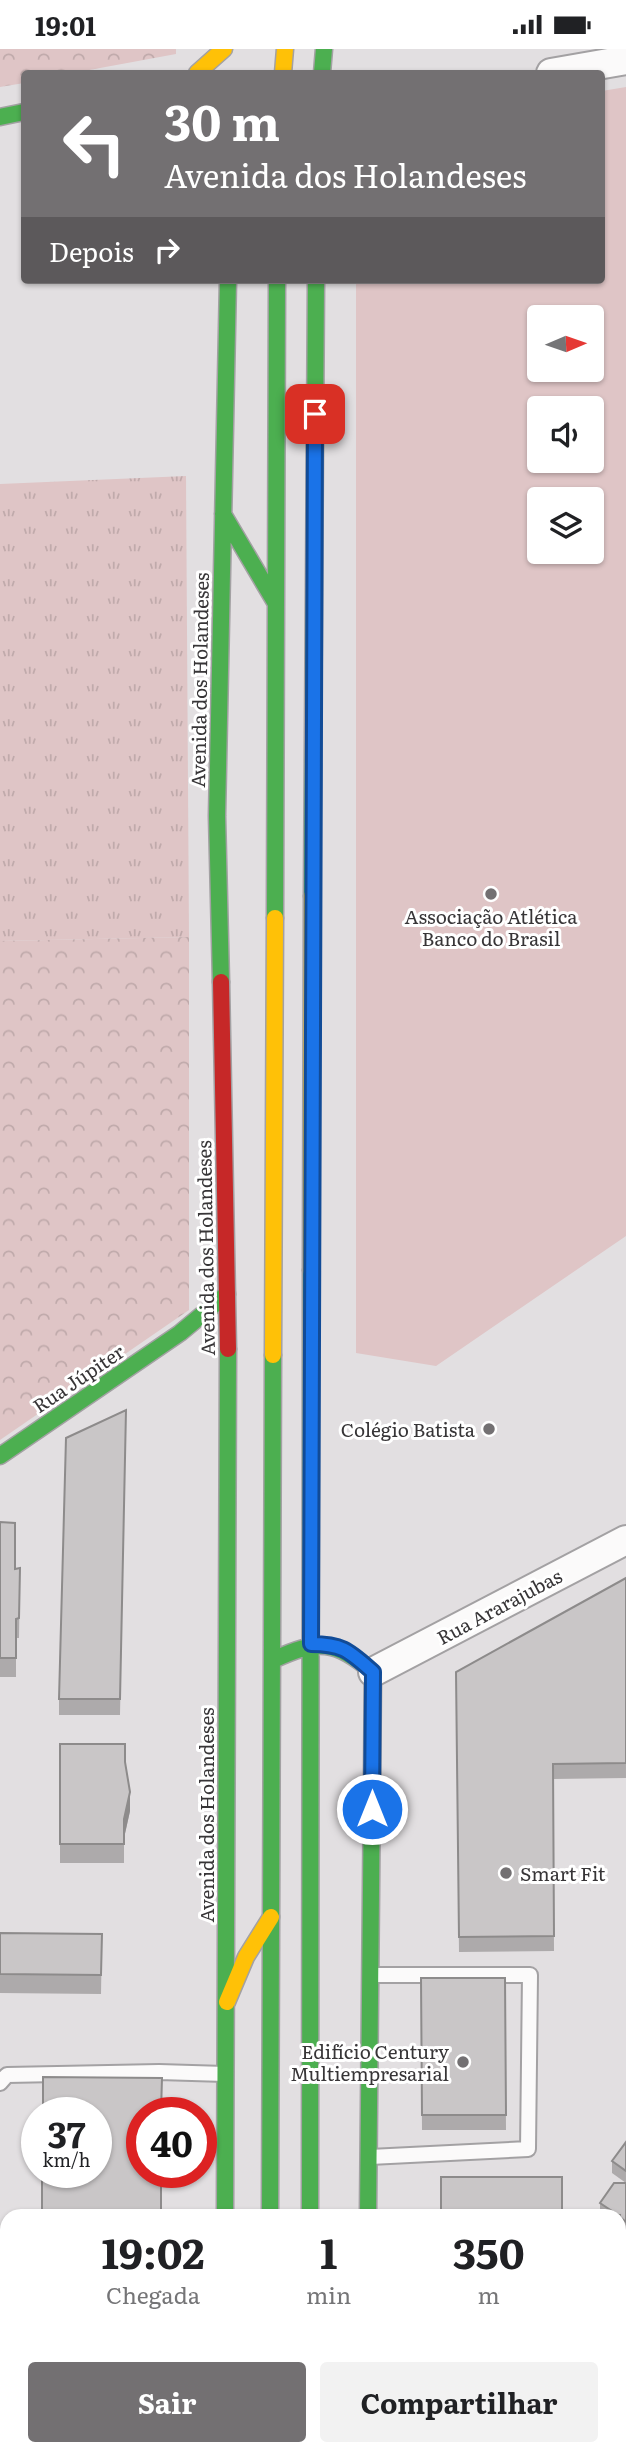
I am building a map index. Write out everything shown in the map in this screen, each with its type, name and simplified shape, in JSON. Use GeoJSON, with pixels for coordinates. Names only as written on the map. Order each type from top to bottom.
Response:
{"type":"FeatureCollection","features":[{"type":"Feature","properties":{"kind":"main road"},"geometry":{"type":"LineString","coordinates":[[283,70],[285,49]]}},
{"type":"Feature","properties":{"kind":"main road"},"geometry":{"type":"LineString","coordinates":[[322,70],[324,49]]}},
{"type":"Feature","properties":{"kind":"main road"},"geometry":{"type":"LineString","coordinates":[[202,70],[229,53]]}},
{"type":"Feature","properties":{"kind":"main road"},"geometry":{"type":"LineString","coordinates":[[0,117],[21,113]]}},
{"type":"Feature","properties":{"kind":"main road","name":"Avenida dos Holandeses"},"geometry":{"type":"LineString","coordinates":[[225,2209],[227,2002],[215,1334],[227,1294],[217,816],[228,284]]}},
{"type":"Feature","properties":{"kind":"main road"},"geometry":{"type":"LineString","coordinates":[[277,284],[275,603],[293,1344],[311,1644],[310,2209]]}},
{"type":"Feature","properties":{"kind":"main road"},"geometry":{"type":"LineString","coordinates":[[270,2209],[273,1660],[293,1344],[312,870],[316,284]]}},
{"type":"Feature","properties":{"kind":"main road"},"geometry":{"type":"LineString","coordinates":[[223,514],[275,603]]}},
{"type":"Feature","properties":{"kind":"main road","name":"Rua Júpiter"},"geometry":{"type":"LineString","coordinates":[[0,1456],[180,1333],[227,1294]]}},
{"type":"Feature","properties":{"kind":"main road"},"geometry":{"type":"LineString","coordinates":[[180,1333],[215,1334],[250,1350],[293,1344]]}},
{"type":"Feature","properties":{"kind":"main road"},"geometry":{"type":"LineString","coordinates":[[273,1660],[311,1644],[333,1644],[345,1649],[373,1672],[368,2209]]}},
{"type":"Feature","properties":{"kind":"main road"},"geometry":{"type":"LineString","coordinates":[[227,2002],[246,1957],[272,1915]]}},
{"type":"Feature","properties":{"kind":"street"},"geometry":{"type":"LineString","coordinates":[[568,70],[626,60]]}},
{"type":"Feature","properties":{"kind":"street","name":"Rua Ararajubas"},"geometry":{"type":"LineString","coordinates":[[373,1672],[626,1540]]}},
{"type":"Feature","properties":{"kind":"lane"},"geometry":{"type":"LineString","coordinates":[[369,2157],[528,2149],[530,1975],[371,1975]]}},
{"type":"Feature","properties":{"kind":"lane"},"geometry":{"type":"LineString","coordinates":[[0,2083],[7,2075],[159,2072],[226,2074]]}},
{"type":"Feature","properties":{"kind":"green space"},"geometry":{"type":"Polygon","coordinates":[[[0,49],[176,49],[176,54],[89,70],[21,70],[21,84],[0,87],[0,49]]]}},
{"type":"Feature","properties":{"kind":"green space","name":"Associação Atlética Banco do Brasil"},"geometry":{"type":"Polygon","coordinates":[[[626,87],[626,1236],[436,1366],[356,1353],[356,284],[605,284],[605,90],[626,87]]]}},
{"type":"Feature","properties":{"kind":"green space"},"geometry":{"type":"Polygon","coordinates":[[[186,476],[189,937],[0,941],[0,484],[186,476]]]}},
{"type":"Feature","properties":{"kind":"green space"},"geometry":{"type":"Polygon","coordinates":[[[189,937],[189,1310],[0,1440],[0,941],[189,937]]]}},
{"type":"Feature","properties":{"kind":"building"},"geometry":{"type":"Polygon","coordinates":[[[126,1410],[120,1699],[59,1699],[66,1438],[126,1410]]]}},
{"type":"Feature","properties":{"kind":"building"},"geometry":{"type":"Polygon","coordinates":[[[0,1522],[15,1523],[15,1569],[20,1568],[16,1658],[0,1658],[0,1522]]]}},
{"type":"Feature","properties":{"kind":"building"},"geometry":{"type":"Polygon","coordinates":[[[626,1578],[626,1763],[553,1764],[554,1936],[459,1937],[456,1672],[626,1578]]]}},
{"type":"Feature","properties":{"kind":"building"},"geometry":{"type":"Polygon","coordinates":[[[60,1744],[125,1744],[130,1792],[124,1819],[124,1844],[60,1844],[60,1744]]]}},
{"type":"Feature","properties":{"kind":"building"},"geometry":{"type":"Polygon","coordinates":[[[0,1933],[102,1934],[101,1975],[0,1974],[0,1933]]]}},
{"type":"Feature","properties":{"kind":"building","name":"Edifício Century Multiempresarial"},"geometry":{"type":"Polygon","coordinates":[[[421,1978],[505,1978],[506,2115],[422,2115],[421,1978]]]}},
{"type":"Feature","properties":{"kind":"building"},"geometry":{"type":"Polygon","coordinates":[[[43,2077],[162,2078],[161,2097],[126,2097],[126,2188],[161,2188],[161,2209],[42,2209],[42,2188],[112,2188],[112,2097],[43,2097],[43,2077]]]}},
{"type":"Feature","properties":{"kind":"building"},"geometry":{"type":"Polygon","coordinates":[[[626,2142],[626,2171],[612,2161],[626,2142]]]}},
{"type":"Feature","properties":{"kind":"building"},"geometry":{"type":"Polygon","coordinates":[[[441,2177],[562,2177],[562,2209],[441,2209],[441,2177]]]}},
{"type":"Feature","properties":{"kind":"building"},"geometry":{"type":"Polygon","coordinates":[[[614,2183],[626,2183],[626,2209],[609,2209],[600,2203],[614,2183]]]}},
{"type":"Feature","properties":{"kind":"traffic: fast"},"geometry":{"type":"LineString","coordinates":[[322,70],[324,49]]}},
{"type":"Feature","properties":{"kind":"traffic: fast"},"geometry":{"type":"LineString","coordinates":[[0,117],[21,113]]}},
{"type":"Feature","properties":{"kind":"traffic: fast"},"geometry":{"type":"LineString","coordinates":[[221,982],[217,816],[228,284]]}},
{"type":"Feature","properties":{"kind":"traffic: fast"},"geometry":{"type":"LineString","coordinates":[[275,918],[277,284]]}},
{"type":"Feature","properties":{"kind":"traffic: fast"},"geometry":{"type":"LineString","coordinates":[[312,896],[316,284]]}},
{"type":"Feature","properties":{"kind":"traffic: fast"},"geometry":{"type":"LineString","coordinates":[[223,514],[275,602]]}},
{"type":"Feature","properties":{"kind":"traffic: fast"},"geometry":{"type":"LineString","coordinates":[[310,2209],[311,1270]]}},
{"type":"Feature","properties":{"kind":"traffic: fast"},"geometry":{"type":"LineString","coordinates":[[0,1456],[180,1333],[227,1294]]}},
{"type":"Feature","properties":{"kind":"traffic: fast"},"geometry":{"type":"LineString","coordinates":[[225,2209],[228,1349]]}},
{"type":"Feature","properties":{"kind":"traffic: fast"},"geometry":{"type":"LineString","coordinates":[[270,2209],[273,1355]]}},
{"type":"Feature","properties":{"kind":"traffic: fast"},"geometry":{"type":"LineString","coordinates":[[273,1660],[302,1649],[326,1646],[348,1654],[373,1672],[368,2209]]}},
{"type":"Feature","properties":{"kind":"traffic: slow"},"geometry":{"type":"LineString","coordinates":[[200,70],[224,49]]}},
{"type":"Feature","properties":{"kind":"traffic: slow"},"geometry":{"type":"LineString","coordinates":[[283,70],[285,49]]}},
{"type":"Feature","properties":{"kind":"traffic: slow"},"geometry":{"type":"LineString","coordinates":[[311,1270],[312,896]]}},
{"type":"Feature","properties":{"kind":"traffic: slow"},"geometry":{"type":"LineString","coordinates":[[273,1355],[275,918]]}},
{"type":"Feature","properties":{"kind":"traffic: slow"},"geometry":{"type":"LineString","coordinates":[[227,2002],[246,1957],[271,1917]]}},
{"type":"Feature","properties":{"kind":"traffic: jam"},"geometry":{"type":"LineString","coordinates":[[221,982],[228,1349]]}},
{"type":"Feature","properties":{"kind":"place","name":"Associação Atlética Banco do Brasil"},"geometry":{"type":"Point","coordinates":[491,894]}},
{"type":"Feature","properties":{"kind":"place","name":"Colégio Batista"},"geometry":{"type":"Point","coordinates":[489,1429]}},
{"type":"Feature","properties":{"kind":"place","name":"Smart Fit"},"geometry":{"type":"Point","coordinates":[506,1873]}},
{"type":"Feature","properties":{"kind":"place","name":"Edifício Century Multiempresarial"},"geometry":{"type":"Point","coordinates":[463,2062]}},
{"type":"Feature","properties":{"kind":"route"},"geometry":{"type":"LineString","coordinates":[[315,414],[311,1644],[333,1644],[345,1649],[373,1672],[372,1809]]}}]}
